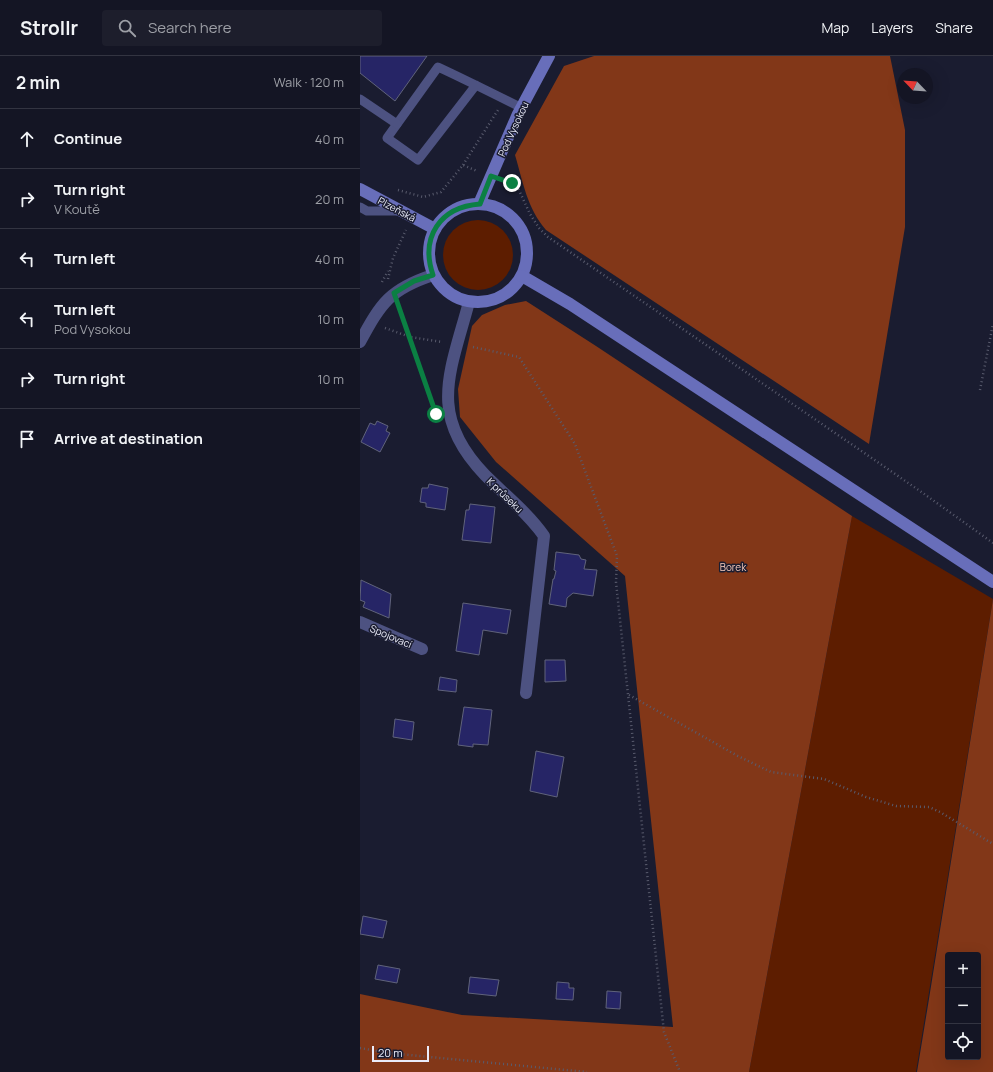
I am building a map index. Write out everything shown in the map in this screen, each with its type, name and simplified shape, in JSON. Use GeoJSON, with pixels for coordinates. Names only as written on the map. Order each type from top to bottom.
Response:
{"type":"FeatureCollection","features":[{"type":"Feature","properties":{"kind":"main road","name":"Pod Vysokou"},"geometry":{"type":"LineString","coordinates":[[480,204],[522,108],[549,56]]}},
{"type":"Feature","properties":{"kind":"main road","name":"Plzeňská"},"geometry":{"type":"LineString","coordinates":[[360,189],[435,229]]}},
{"type":"Feature","properties":{"kind":"main road"},"geometry":{"type":"LineString","coordinates":[[480,204],[501,209],[510,215],[523,233],[527,244],[528,255],[522,276],[509,292],[500,298],[480,303],[469,302],[448,293],[439,285],[433,275],[429,257],[429,247],[435,229],[449,213],[464,206],[480,204]]}},
{"type":"Feature","properties":{"kind":"main road"},"geometry":{"type":"LineString","coordinates":[[522,276],[570,304],[993,582]]}},
{"type":"Feature","properties":{"kind":"street"},"geometry":{"type":"LineString","coordinates":[[360,342],[370,322],[381,306],[394,293],[414,281],[433,275]]}},
{"type":"Feature","properties":{"kind":"street","name":"K průseku"},"geometry":{"type":"LineString","coordinates":[[469,302],[448,378],[447,408],[456,438],[484,474],[536,524],[544,536],[526,693]]}},
{"type":"Feature","properties":{"kind":"street","name":"Spojovací"},"geometry":{"type":"LineString","coordinates":[[360,622],[422,649]]}},
{"type":"Feature","properties":{"kind":"lane"},"geometry":{"type":"LineString","coordinates":[[476,85],[418,160],[387,138],[438,67],[476,85],[522,108]]}},
{"type":"Feature","properties":{"kind":"lane"},"geometry":{"type":"LineString","coordinates":[[360,99],[397,124]]}},
{"type":"Feature","properties":{"kind":"lane"},"geometry":{"type":"LineString","coordinates":[[360,207],[367,211],[401,211]]}},
{"type":"Feature","properties":{"kind":"path"},"geometry":{"type":"LineString","coordinates":[[391,188],[423,197],[441,192],[463,165],[504,99]]}},
{"type":"Feature","properties":{"kind":"path"},"geometry":{"type":"LineString","coordinates":[[463,165],[512,183],[518,188],[530,214],[539,228],[548,237],[920,491],[993,543]]}},
{"type":"Feature","properties":{"kind":"path"},"geometry":{"type":"LineString","coordinates":[[423,197],[393,258],[388,279],[434,407]]}},
{"type":"Feature","properties":{"kind":"path"},"geometry":{"type":"LineString","coordinates":[[370,322],[410,337],[485,348],[518,357],[575,444],[617,556],[616,582],[664,1032],[680,1072]]}},
{"type":"Feature","properties":{"kind":"path"},"geometry":{"type":"LineString","coordinates":[[980,390],[993,324]]}},
{"type":"Feature","properties":{"kind":"path"},"geometry":{"type":"LineString","coordinates":[[628,695],[736,755],[771,772],[824,779],[866,797],[896,806],[929,807],[993,844]]}},
{"type":"Feature","properties":{"kind":"path"},"geometry":{"type":"LineString","coordinates":[[360,1048],[388,1053],[587,1072]]}},
{"type":"Feature","properties":{"kind":"shaded area"},"geometry":{"type":"Polygon","coordinates":[[[478,220],[497,226],[507,236],[513,255],[507,274],[497,284],[478,290],[459,284],[449,274],[443,255],[449,236],[459,226],[478,220]]]}},
{"type":"Feature","properties":{"kind":"shaded area"},"geometry":{"type":"Polygon","coordinates":[[[852,516],[993,599],[916,1072],[749,1072],[852,516]]]}},
{"type":"Feature","properties":{"kind":"green space"},"geometry":{"type":"Polygon","coordinates":[[[594,56],[890,56],[897,91],[897,104],[900,104],[905,130],[905,227],[869,444],[546,230],[534,213],[530,204],[515,155],[564,66],[594,56]]]}},
{"type":"Feature","properties":{"kind":"green space","name":"Borek"},"geometry":{"type":"Polygon","coordinates":[[[526,301],[852,516],[749,1072],[360,1072],[360,994],[462,1015],[673,1027],[625,576],[496,462],[460,417],[458,389],[472,326],[482,315],[505,305],[526,301]]]}},
{"type":"Feature","properties":{"kind":"green space"},"geometry":{"type":"Polygon","coordinates":[[[993,599],[993,1072],[917,1072],[993,599]]]}},
{"type":"Feature","properties":{"kind":"building"},"geometry":{"type":"Polygon","coordinates":[[[360,56],[427,56],[395,101],[360,73],[360,56]]]}},
{"type":"Feature","properties":{"kind":"building"},"geometry":{"type":"Polygon","coordinates":[[[377,421],[388,426],[386,431],[390,433],[380,452],[361,442],[370,423],[375,425],[377,421]]]}},
{"type":"Feature","properties":{"kind":"building"},"geometry":{"type":"Polygon","coordinates":[[[429,484],[448,488],[445,510],[426,507],[426,503],[420,502],[422,488],[428,488],[429,484]]]}},
{"type":"Feature","properties":{"kind":"building"},"geometry":{"type":"Polygon","coordinates":[[[470,504],[495,507],[491,543],[462,540],[466,510],[469,510],[470,504]]]}},
{"type":"Feature","properties":{"kind":"building"},"geometry":{"type":"Polygon","coordinates":[[[556,552],[579,555],[581,559],[586,560],[584,569],[597,570],[593,596],[573,593],[567,598],[566,607],[549,604],[553,579],[556,571],[554,570],[556,552]]]}},
{"type":"Feature","properties":{"kind":"building"},"geometry":{"type":"Polygon","coordinates":[[[361,580],[391,594],[389,618],[363,607],[365,602],[360,600],[361,580]]]}},
{"type":"Feature","properties":{"kind":"building"},"geometry":{"type":"Polygon","coordinates":[[[463,603],[511,610],[507,634],[483,630],[479,655],[456,651],[463,603]]]}},
{"type":"Feature","properties":{"kind":"building"},"geometry":{"type":"Polygon","coordinates":[[[545,660],[565,660],[566,681],[545,682],[545,660]]]}},
{"type":"Feature","properties":{"kind":"building"},"geometry":{"type":"Polygon","coordinates":[[[440,677],[457,680],[456,692],[438,690],[440,677]]]}},
{"type":"Feature","properties":{"kind":"building"},"geometry":{"type":"Polygon","coordinates":[[[464,707],[492,710],[488,745],[473,744],[473,747],[458,745],[464,707]]]}},
{"type":"Feature","properties":{"kind":"building"},"geometry":{"type":"Polygon","coordinates":[[[395,719],[414,722],[412,740],[393,737],[395,719]]]}},
{"type":"Feature","properties":{"kind":"building"},"geometry":{"type":"Polygon","coordinates":[[[536,751],[564,757],[557,797],[530,791],[536,751]]]}},
{"type":"Feature","properties":{"kind":"building"},"geometry":{"type":"Polygon","coordinates":[[[363,916],[387,921],[383,938],[360,934],[363,916]]]}},
{"type":"Feature","properties":{"kind":"building"},"geometry":{"type":"Polygon","coordinates":[[[378,965],[400,969],[397,983],[375,979],[378,965]]]}},
{"type":"Feature","properties":{"kind":"building"},"geometry":{"type":"Polygon","coordinates":[[[470,977],[499,980],[496,996],[468,993],[470,977]]]}},
{"type":"Feature","properties":{"kind":"building"},"geometry":{"type":"Polygon","coordinates":[[[557,982],[569,983],[569,988],[574,988],[573,1000],[556,999],[557,982]]]}},
{"type":"Feature","properties":{"kind":"building"},"geometry":{"type":"Polygon","coordinates":[[[607,991],[621,992],[620,1009],[606,1008],[607,991]]]}},
{"type":"Feature","properties":{"kind":"route"},"geometry":{"type":"LineString","coordinates":[[436,414],[394,293],[414,281],[433,275],[430,266],[429,247],[431,238],[441,220],[458,208],[480,204],[491,176],[512,183]]}}]}
